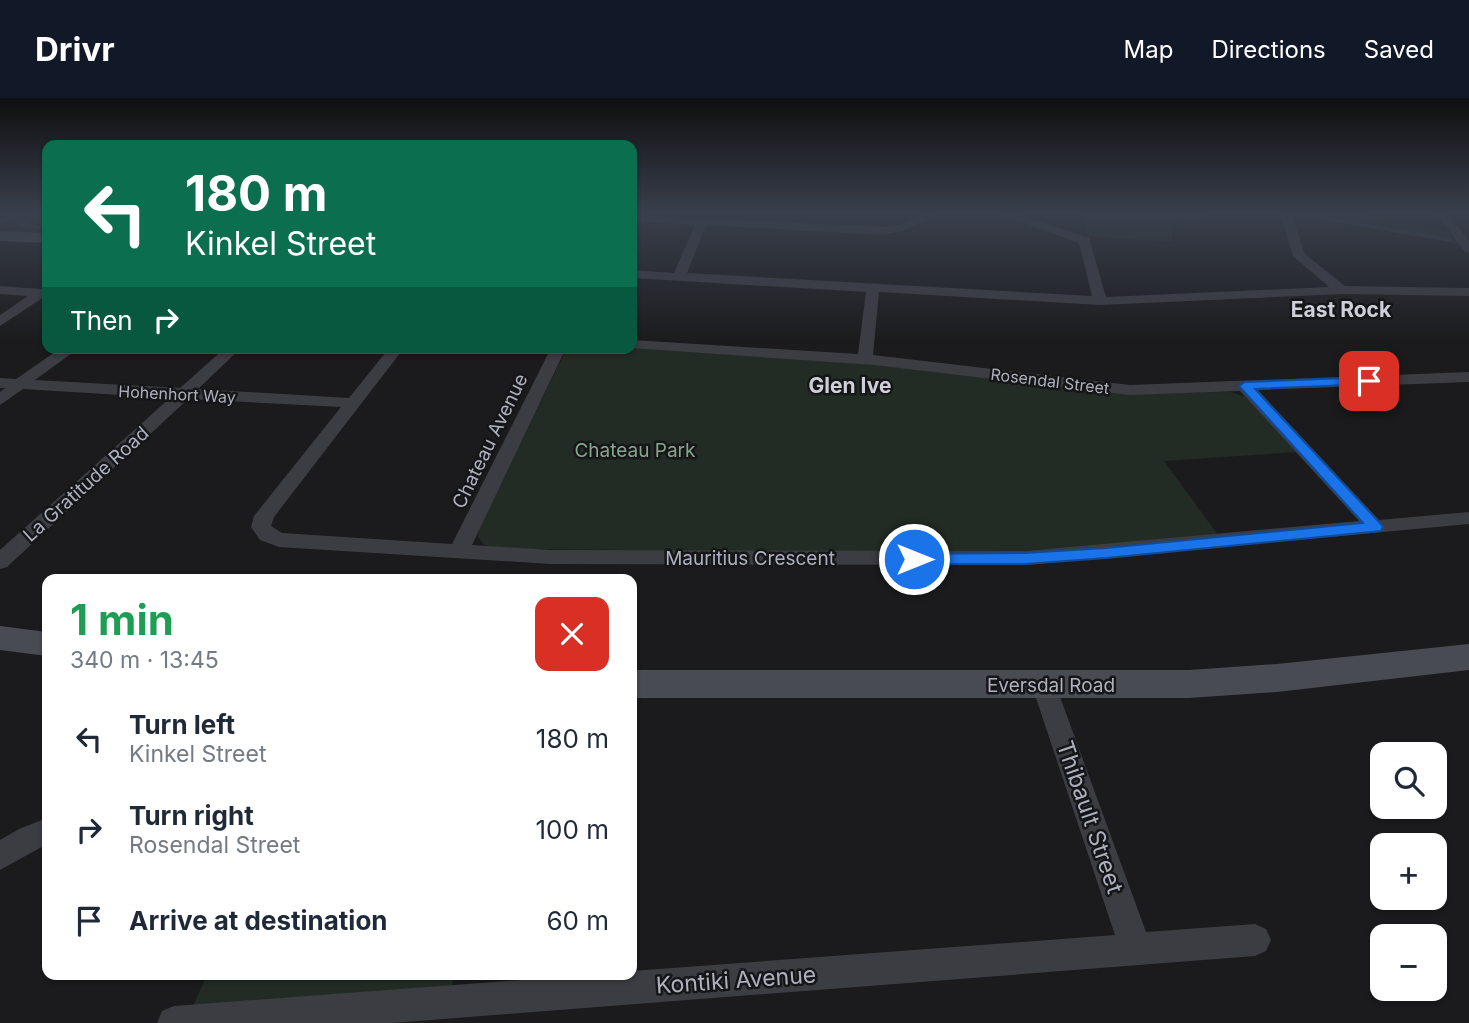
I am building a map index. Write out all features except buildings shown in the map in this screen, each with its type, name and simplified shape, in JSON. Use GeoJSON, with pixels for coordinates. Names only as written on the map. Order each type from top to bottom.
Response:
{"type":"FeatureCollection","features":[{"type":"Feature","properties":{"kind":"main road"},"geometry":{"type":"LineString","coordinates":[[0,638],[42,643]]}},
{"type":"Feature","properties":{"kind":"main road"},"geometry":{"type":"LineString","coordinates":[[0,653],[42,654]]}},
{"type":"Feature","properties":{"kind":"main road","name":"Eversdal Road"},"geometry":{"type":"LineString","coordinates":[[637,684],[1044,686],[1223,682],[1469,657]]}},
{"type":"Feature","properties":{"kind":"street"},"geometry":{"type":"LineString","coordinates":[[679,276],[687,256]]}},
{"type":"Feature","properties":{"kind":"street"},"geometry":{"type":"LineString","coordinates":[[1090,256],[1100,300]]}},
{"type":"Feature","properties":{"kind":"street"},"geometry":{"type":"LineString","coordinates":[[1299,256],[1342,290]]}},
{"type":"Feature","properties":{"kind":"street"},"geometry":{"type":"LineString","coordinates":[[637,274],[1100,300],[1342,290],[1469,292]]}},
{"type":"Feature","properties":{"kind":"street"},"geometry":{"type":"LineString","coordinates":[[864,359],[873,288]]}},
{"type":"Feature","properties":{"kind":"street"},"geometry":{"type":"LineString","coordinates":[[0,290],[42,293],[0,322]]}},
{"type":"Feature","properties":{"kind":"street","name":"Rosendal Street"},"geometry":{"type":"LineString","coordinates":[[637,344],[864,359],[1130,390],[1469,377]]}},
{"type":"Feature","properties":{"kind":"street"},"geometry":{"type":"LineString","coordinates":[[0,400],[63,354]]}},
{"type":"Feature","properties":{"kind":"street","name":"La Gratitude Road"},"geometry":{"type":"LineString","coordinates":[[0,562],[228,354]]}},
{"type":"Feature","properties":{"kind":"street","name":"Mauritius Crescent"},"geometry":{"type":"LineString","coordinates":[[392,354],[264,516],[261,522],[263,532],[279,540],[565,557],[1025,558],[1469,518]]}},
{"type":"Feature","properties":{"kind":"street","name":"Chateau Avenue"},"geometry":{"type":"LineString","coordinates":[[458,552],[556,354]]}},
{"type":"Feature","properties":{"kind":"street","name":"Hohenhort Way"},"geometry":{"type":"LineString","coordinates":[[0,383],[354,403]]}},
{"type":"Feature","properties":{"kind":"street"},"geometry":{"type":"LineString","coordinates":[[1245,386],[1375,527]]}},
{"type":"Feature","properties":{"kind":"street","name":"Thibault Street"},"geometry":{"type":"LineString","coordinates":[[1044,686],[1136,949]]}},
{"type":"Feature","properties":{"kind":"street"},"geometry":{"type":"LineString","coordinates":[[0,856],[42,833]]}},
{"type":"Feature","properties":{"kind":"street","name":"Kontiki Avenue"},"geometry":{"type":"LineString","coordinates":[[174,1023],[1255,940]]}},
{"type":"Feature","properties":{"kind":"green space","name":"Chateau Park"},"geometry":{"type":"Polygon","coordinates":[[[637,347],[873,364],[1122,393],[1231,392],[1246,397],[1297,452],[1164,461],[1218,535],[998,553],[498,549],[484,545],[478,537],[479,528],[564,354],[637,354],[637,347]]]}},
{"type":"Feature","properties":{"kind":"green space"},"geometry":{"type":"Polygon","coordinates":[[[205,980],[453,980],[452,987],[193,1006],[205,980]]]}},
{"type":"Feature","properties":{"kind":"district","name":"East Rock"},"geometry":{"type":"Point","coordinates":[1341,309]}},
{"type":"Feature","properties":{"kind":"district","name":"Glen Ive"},"geometry":{"type":"Point","coordinates":[850,385]}},
{"type":"Feature","properties":{"kind":"route"},"geometry":{"type":"LineString","coordinates":[[914,559],[1025,558],[1106,553],[1375,527],[1245,386],[1369,381]]}}]}
